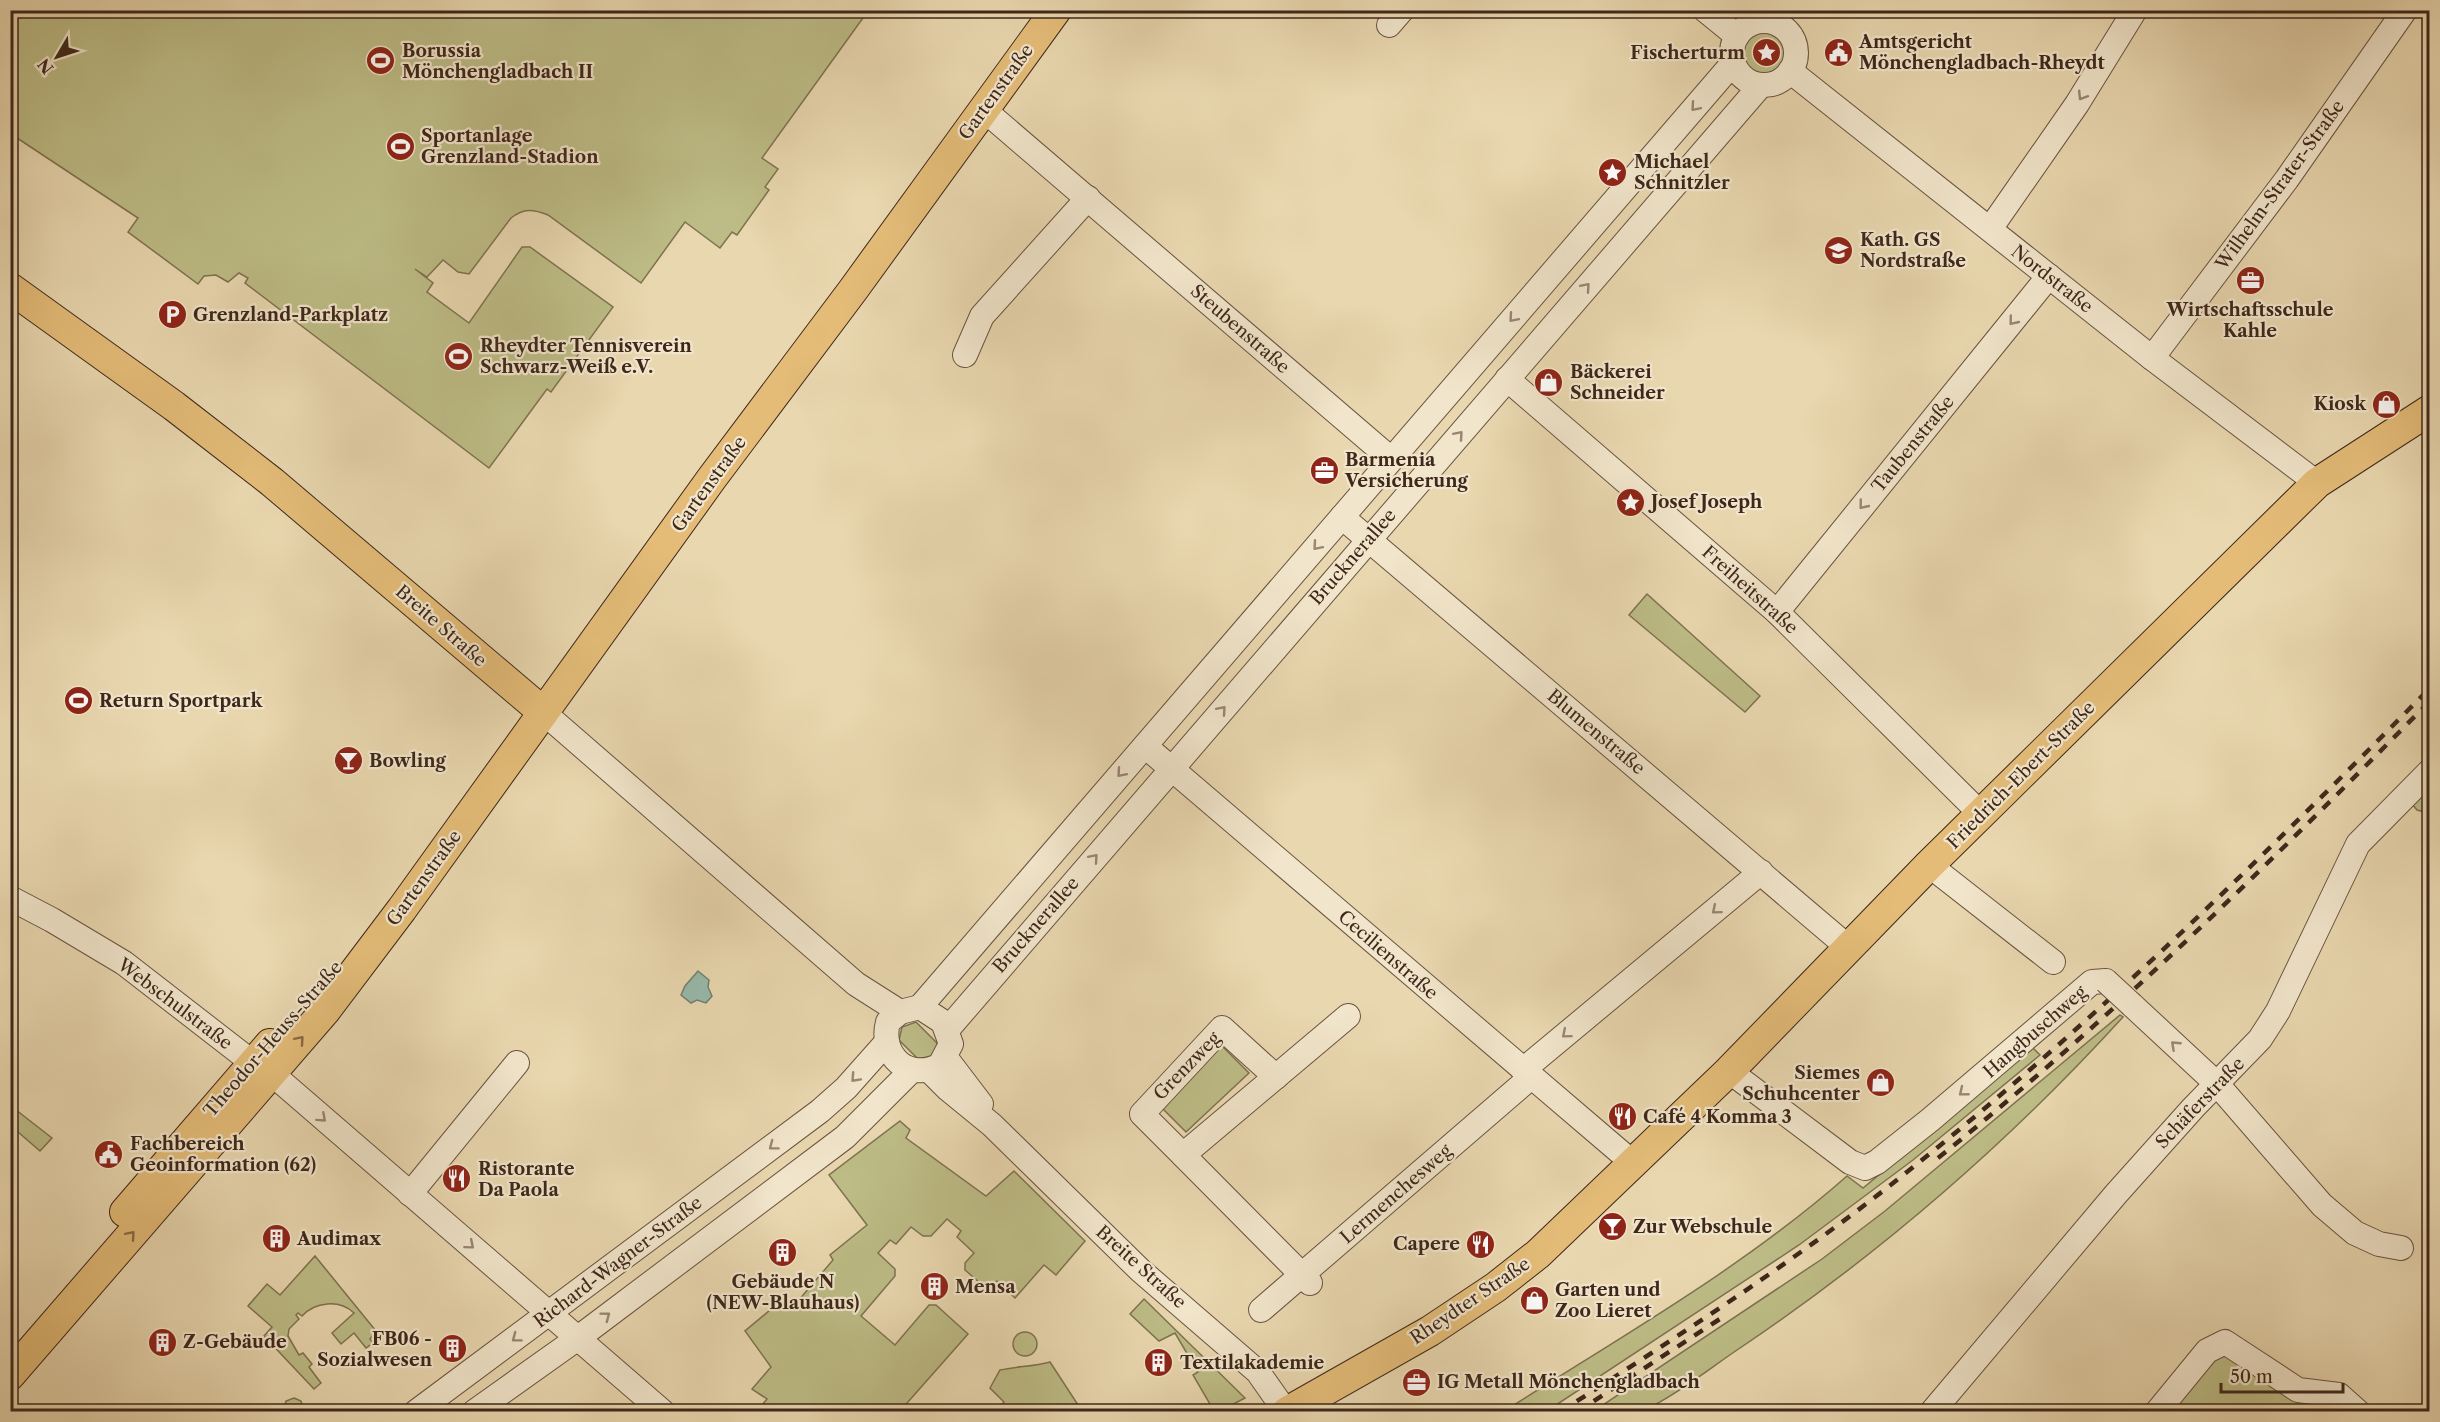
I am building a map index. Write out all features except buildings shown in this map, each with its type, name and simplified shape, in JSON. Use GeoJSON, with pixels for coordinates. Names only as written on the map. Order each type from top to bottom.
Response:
{"type":"FeatureCollection","features":[{"type":"Feature","properties":{"kind":"main road","name":"Gartenstraße"},"geometry":{"type":"LineString","coordinates":[[535,706],[1040,10]]}},
{"type":"Feature","properties":{"kind":"main road","name":"Gartenstraße"},"geometry":{"type":"LineString","coordinates":[[356,956],[387,901],[984,110],[1056,10]]}},
{"type":"Feature","properties":{"kind":"main road","name":"Breite Straße"},"geometry":{"type":"LineString","coordinates":[[10,288],[165,400],[272,482],[352,547],[535,706]]}},
{"type":"Feature","properties":{"kind":"main road","name":"Friedrich-Ebert-Straße"},"geometry":{"type":"LineString","coordinates":[[1633,1163],[1729,1071],[1929,865],[2317,483],[2430,410]]}},
{"type":"Feature","properties":{"kind":"main road","name":"Theodor-Heuss-Straße"},"geometry":{"type":"LineString","coordinates":[[10,1375],[267,1072],[356,956]]}},
{"type":"Feature","properties":{"kind":"main road","name":"Theodor-Heuss-Straße"},"geometry":{"type":"LineString","coordinates":[[10,1344],[68,1281],[175,1151],[267,1072]]}},
{"type":"Feature","properties":{"kind":"main road","name":"Rheydter Straße"},"geometry":{"type":"LineString","coordinates":[[1286,1412],[1430,1331],[1496,1287],[1538,1254],[1633,1163]]}},
{"type":"Feature","properties":{"kind":"street"},"geometry":{"type":"LineString","coordinates":[[1705,10],[1737,36]]}},
{"type":"Feature","properties":{"kind":"street"},"geometry":{"type":"LineString","coordinates":[[1990,229],[2077,104],[2135,10]]}},
{"type":"Feature","properties":{"kind":"street","name":"Wilhelm-Strater-Straße"},"geometry":{"type":"LineString","coordinates":[[2152,358],[2287,179],[2405,10]]}},
{"type":"Feature","properties":{"kind":"street"},"geometry":{"type":"LineString","coordinates":[[1788,19],[1796,53],[1790,71],[1777,83],[1761,85],[1745,79],[1734,63],[1732,54],[1737,36],[1744,28],[1762,21],[1788,19]]}},
{"type":"Feature","properties":{"kind":"street","name":"Brucknerallee"},"geometry":{"type":"LineString","coordinates":[[820,1111],[846,1088],[898,1021],[1144,746],[1734,63]]}},
{"type":"Feature","properties":{"kind":"street","name":"Nordstraße"},"geometry":{"type":"LineString","coordinates":[[1790,71],[2152,358],[2317,483]]}},
{"type":"Feature","properties":{"kind":"street","name":"Brucknerallee"},"geometry":{"type":"LineString","coordinates":[[947,1030],[1761,85]]}},
{"type":"Feature","properties":{"kind":"street","name":"Steubenstraße"},"geometry":{"type":"LineString","coordinates":[[984,110],[1391,459]]}},
{"type":"Feature","properties":{"kind":"street"},"geometry":{"type":"LineString","coordinates":[[965,355],[982,316],[1088,198]]}},
{"type":"Feature","properties":{"kind":"street","name":"Taubenstraße"},"geometry":{"type":"LineString","coordinates":[[1777,612],[2049,276]]}},
{"type":"Feature","properties":{"kind":"street","name":"Freiheitstraße"},"geometry":{"type":"LineString","coordinates":[[1507,379],[1777,612],[1982,815]]}},
{"type":"Feature","properties":{"kind":"street","name":"Blumenstraße"},"geometry":{"type":"LineString","coordinates":[[1342,517],[1849,948]]}},
{"type":"Feature","properties":{"kind":"street","name":"Breite Straße"},"geometry":{"type":"LineString","coordinates":[[535,706],[856,984],[864,998],[898,1021]]}},
{"type":"Feature","properties":{"kind":"street","name":"Cecilienstraße"},"geometry":{"type":"LineString","coordinates":[[1144,746],[1633,1163]]}},
{"type":"Feature","properties":{"kind":"street","name":"Schäferstraße"},"geometry":{"type":"LineString","coordinates":[[1932,1412],[2116,1194],[2193,1108],[2260,1039],[2278,1011],[2358,844],[2430,771]]}},
{"type":"Feature","properties":{"kind":"street"},"geometry":{"type":"LineString","coordinates":[[1929,865],[2053,962]]}},
{"type":"Feature","properties":{"kind":"street","name":"Lermenchesweg"},"geometry":{"type":"LineString","coordinates":[[1261,1310],[1306,1279],[1527,1074],[1761,872]]}},
{"type":"Feature","properties":{"kind":"street","name":"Webschulstraße"},"geometry":{"type":"LineString","coordinates":[[10,898],[124,963],[267,1072],[550,1312],[663,1412]]}},
{"type":"Feature","properties":{"kind":"street","name":"Hangbuschweg"},"geometry":{"type":"LineString","coordinates":[[1729,1071],[1850,1162],[1859,1167],[1871,1166],[1983,1076],[2092,982],[2106,981],[2217,1084],[2329,1211],[2355,1233],[2379,1244],[2400,1248]]}},
{"type":"Feature","properties":{"kind":"street"},"geometry":{"type":"LineString","coordinates":[[934,1014],[947,1030],[951,1044],[929,1066],[896,1059],[898,1021],[934,1014]]}},
{"type":"Feature","properties":{"kind":"street"},"geometry":{"type":"LineString","coordinates":[[1183,1155],[1348,1016]]}},
{"type":"Feature","properties":{"kind":"street","name":"Grenzweg"},"geometry":{"type":"LineString","coordinates":[[1276,1077],[1222,1028],[1142,1114],[1306,1279]]}},
{"type":"Feature","properties":{"kind":"street"},"geometry":{"type":"LineString","coordinates":[[410,1194],[517,1063]]}},
{"type":"Feature","properties":{"kind":"street","name":"Breite Straße"},"geometry":{"type":"LineString","coordinates":[[929,1066],[977,1097],[992,1125],[1141,1271],[1258,1372],[1286,1412]]}},
{"type":"Feature","properties":{"kind":"street","name":"Richard-Wagner-Straße"},"geometry":{"type":"LineString","coordinates":[[474,1412],[578,1338],[845,1137],[929,1066]]}},
{"type":"Feature","properties":{"kind":"street","name":"Richard-Wagner-Straße"},"geometry":{"type":"LineString","coordinates":[[416,1412],[820,1111]]}},
{"type":"Feature","properties":{"kind":"street"},"geometry":{"type":"LineString","coordinates":[[2157,1412],[2207,1351],[2225,1342],[2298,1390],[2339,1395],[2358,1412]]}},
{"type":"Feature","properties":{"kind":"shaded area","name":"Sportanlage Grenzland-Stadion"},"geometry":{"type":"Polygon","coordinates":[[[868,10],[762,158],[778,169],[765,187],[769,190],[737,235],[732,232],[720,248],[685,222],[641,283],[548,215],[529,210],[520,212],[511,218],[469,274],[458,272],[443,260],[427,277],[415,269],[433,283],[427,292],[469,323],[522,247],[530,247],[613,307],[551,392],[547,389],[489,468],[245,283],[248,278],[239,273],[228,282],[216,275],[204,276],[198,284],[128,232],[138,218],[11,134],[10,11],[868,10]]]}},
{"type":"Feature","properties":{"kind":"shaded area"},"geometry":{"type":"Polygon","coordinates":[[[1762,31],[1778,38],[1785,54],[1778,70],[1762,77],[1746,70],[1739,54],[1746,38],[1762,31]]]}},
{"type":"Feature","properties":{"kind":"shaded area"},"geometry":{"type":"Polygon","coordinates":[[[1647,594],[1760,696],[1745,712],[1629,615],[1647,594]]]}},
{"type":"Feature","properties":{"kind":"shaded area"},"geometry":{"type":"Polygon","coordinates":[[[2429,784],[2429,826],[2425,824],[2428,813],[2417,810],[2411,803],[2429,784]]]}},
{"type":"Feature","properties":{"kind":"shaded area"},"geometry":{"type":"Polygon","coordinates":[[[698,971],[709,980],[708,987],[712,996],[706,1003],[697,1000],[691,1003],[681,995],[685,986],[698,971]]]}},
{"type":"Feature","properties":{"kind":"shaded area"},"geometry":{"type":"Polygon","coordinates":[[[2120,1015],[2123,1017],[2080,1063],[1990,1151],[1895,1233],[1795,1310],[1656,1404],[1633,1413],[1594,1411],[1822,1259],[1885,1211],[2120,1015]]]}},
{"type":"Feature","properties":{"kind":"shaded area"},"geometry":{"type":"Polygon","coordinates":[[[916,1022],[937,1043],[937,1048],[930,1059],[917,1058],[899,1040],[902,1027],[916,1022]]]}},
{"type":"Feature","properties":{"kind":"shaded area"},"geometry":{"type":"Polygon","coordinates":[[[1221,1045],[1249,1073],[1186,1132],[1163,1109],[1221,1045]]]}},
{"type":"Feature","properties":{"kind":"shaded area"},"geometry":{"type":"Polygon","coordinates":[[[2033,1048],[2040,1055],[1913,1160],[1799,1245],[1547,1411],[1503,1412],[1636,1329],[1723,1271],[1766,1241],[1847,1176],[1863,1188],[2033,1048]]]}},
{"type":"Feature","properties":{"kind":"shaded area"},"geometry":{"type":"Polygon","coordinates":[[[11,1106],[52,1138],[40,1151],[11,1126],[11,1106]]]}},
{"type":"Feature","properties":{"kind":"shaded area"},"geometry":{"type":"Polygon","coordinates":[[[900,1121],[910,1130],[906,1138],[986,1196],[1014,1171],[1085,1241],[1056,1275],[1044,1265],[1015,1298],[997,1281],[988,1290],[965,1270],[965,1263],[974,1253],[957,1237],[961,1231],[947,1219],[931,1236],[923,1236],[911,1227],[896,1244],[890,1240],[878,1253],[895,1269],[895,1276],[861,1316],[895,1345],[929,1305],[936,1305],[968,1334],[900,1411],[789,1412],[782,1407],[778,1411],[757,1411],[767,1399],[752,1389],[771,1367],[745,1331],[782,1300],[798,1301],[833,1260],[830,1255],[867,1225],[829,1175],[900,1121]]]}},
{"type":"Feature","properties":{"kind":"shaded area"},"geometry":{"type":"Polygon","coordinates":[[[315,1256],[376,1331],[370,1339],[373,1343],[366,1348],[354,1333],[341,1344],[332,1333],[354,1313],[341,1306],[327,1304],[307,1311],[302,1316],[298,1313],[296,1315],[299,1319],[289,1329],[288,1336],[299,1355],[303,1353],[312,1364],[309,1367],[321,1383],[314,1389],[264,1336],[272,1327],[248,1306],[267,1284],[280,1295],[315,1256]]]}},
{"type":"Feature","properties":{"kind":"shaded area"},"geometry":{"type":"Polygon","coordinates":[[[1144,1299],[1245,1398],[1220,1411],[1214,1411],[1193,1375],[1198,1372],[1175,1333],[1159,1341],[1130,1314],[1144,1299]]]}},
{"type":"Feature","properties":{"kind":"shaded area"},"geometry":{"type":"Polygon","coordinates":[[[1025,1332],[1033,1336],[1037,1344],[1033,1352],[1025,1356],[1017,1352],[1013,1344],[1017,1336],[1025,1332]]]}},
{"type":"Feature","properties":{"kind":"shaded area"},"geometry":{"type":"Polygon","coordinates":[[[2224,1351],[2309,1403],[2338,1411],[2181,1412],[2174,1407],[2211,1358],[2224,1351]]]}},
{"type":"Feature","properties":{"kind":"shaded area"},"geometry":{"type":"Polygon","coordinates":[[[1050,1362],[1082,1411],[996,1411],[1004,1402],[990,1388],[1000,1370],[1050,1362]]]}},
{"type":"Feature","properties":{"kind":"shaded area"},"geometry":{"type":"Polygon","coordinates":[[[294,1398],[301,1401],[304,1411],[283,1411],[286,1401],[294,1398]]]}},
{"type":"Feature","properties":{"kind":"railway"},"geometry":{"type":"LineString","coordinates":[[1560,1412],[1777,1269],[1861,1208],[1972,1119],[2108,1001],[2174,940],[2430,688]]}},
{"type":"Feature","properties":{"kind":"railway"},"geometry":{"type":"LineString","coordinates":[[1938,1158],[2003,1105],[2129,994],[2251,879],[2430,701]]}},
{"type":"Feature","properties":{"kind":"railway"},"geometry":{"type":"LineString","coordinates":[[1577,1412],[1726,1315]]}},
{"type":"Feature","properties":{"kind":"place","name":"Amtsgericht Mönchengladbach-Rheydt"},"geometry":{"type":"Point","coordinates":[1838,52]}},
{"type":"Feature","properties":{"kind":"place","name":"Fischerturm"},"geometry":{"type":"Point","coordinates":[1766,53]}},
{"type":"Feature","properties":{"kind":"place","name":"Borussia Mönchengladbach II"},"geometry":{"type":"Point","coordinates":[381,61]}},
{"type":"Feature","properties":{"kind":"place","name":"Sportanlage Grenzland-Stadion"},"geometry":{"type":"Point","coordinates":[400,146]}},
{"type":"Feature","properties":{"kind":"place","name":"Michael Schnitzler"},"geometry":{"type":"Point","coordinates":[1613,172]}},
{"type":"Feature","properties":{"kind":"place","name":"Kath. GS Nordstraße"},"geometry":{"type":"Point","coordinates":[1839,250]}},
{"type":"Feature","properties":{"kind":"place","name":"Wirtschaftsschule Kahle"},"geometry":{"type":"Point","coordinates":[2250,281]}},
{"type":"Feature","properties":{"kind":"place","name":"Grenzland-Parkplatz"},"geometry":{"type":"Point","coordinates":[172,315]}},
{"type":"Feature","properties":{"kind":"place","name":"Rheydter Tennisverein Schwarz-Weiß e.V."},"geometry":{"type":"Point","coordinates":[459,356]}},
{"type":"Feature","properties":{"kind":"place","name":"Bäckerei Schneider"},"geometry":{"type":"Point","coordinates":[1549,382]}},
{"type":"Feature","properties":{"kind":"place","name":"Kiosk"},"geometry":{"type":"Point","coordinates":[2387,404]}},
{"type":"Feature","properties":{"kind":"place","name":"Barmenia Versicherung"},"geometry":{"type":"Point","coordinates":[1324,470]}},
{"type":"Feature","properties":{"kind":"place","name":"Josef Joseph"},"geometry":{"type":"Point","coordinates":[1630,502]}},
{"type":"Feature","properties":{"kind":"place","name":"Return Sportpark"},"geometry":{"type":"Point","coordinates":[78,701]}},
{"type":"Feature","properties":{"kind":"place","name":"Bowling"},"geometry":{"type":"Point","coordinates":[348,761]}},
{"type":"Feature","properties":{"kind":"place","name":"Siemes Schuhcenter"},"geometry":{"type":"Point","coordinates":[1881,1083]}},
{"type":"Feature","properties":{"kind":"place","name":"Café 4 Komma 3"},"geometry":{"type":"Point","coordinates":[1622,1117]}},
{"type":"Feature","properties":{"kind":"place","name":"Fachbereich Geoinformation (62)"},"geometry":{"type":"Point","coordinates":[109,1154]}},
{"type":"Feature","properties":{"kind":"place","name":"Ristorante Da Paola"},"geometry":{"type":"Point","coordinates":[457,1179]}},
{"type":"Feature","properties":{"kind":"place","name":"Zur Webschule"},"geometry":{"type":"Point","coordinates":[1612,1227]}},
{"type":"Feature","properties":{"kind":"place","name":"Audimax"},"geometry":{"type":"Point","coordinates":[276,1239]}},
{"type":"Feature","properties":{"kind":"place","name":"Capere"},"geometry":{"type":"Point","coordinates":[1481,1244]}},
{"type":"Feature","properties":{"kind":"place","name":"Gebäude N (NEW-Blauhaus)"},"geometry":{"type":"Point","coordinates":[783,1253]}},
{"type":"Feature","properties":{"kind":"place","name":"Mensa"},"geometry":{"type":"Point","coordinates":[934,1287]}},
{"type":"Feature","properties":{"kind":"place","name":"Garten und Zoo Lieret"},"geometry":{"type":"Point","coordinates":[1534,1300]}},
{"type":"Feature","properties":{"kind":"place","name":"Z-Gebäude"},"geometry":{"type":"Point","coordinates":[162,1342]}},
{"type":"Feature","properties":{"kind":"place","name":"FB06 - Sozialwesen"},"geometry":{"type":"Point","coordinates":[453,1349]}},
{"type":"Feature","properties":{"kind":"place","name":"Textilakademie"},"geometry":{"type":"Point","coordinates":[1159,1363]}},
{"type":"Feature","properties":{"kind":"place","name":"IG Metall Mönchengladbach"},"geometry":{"type":"Point","coordinates":[1416,1382]}}]}
